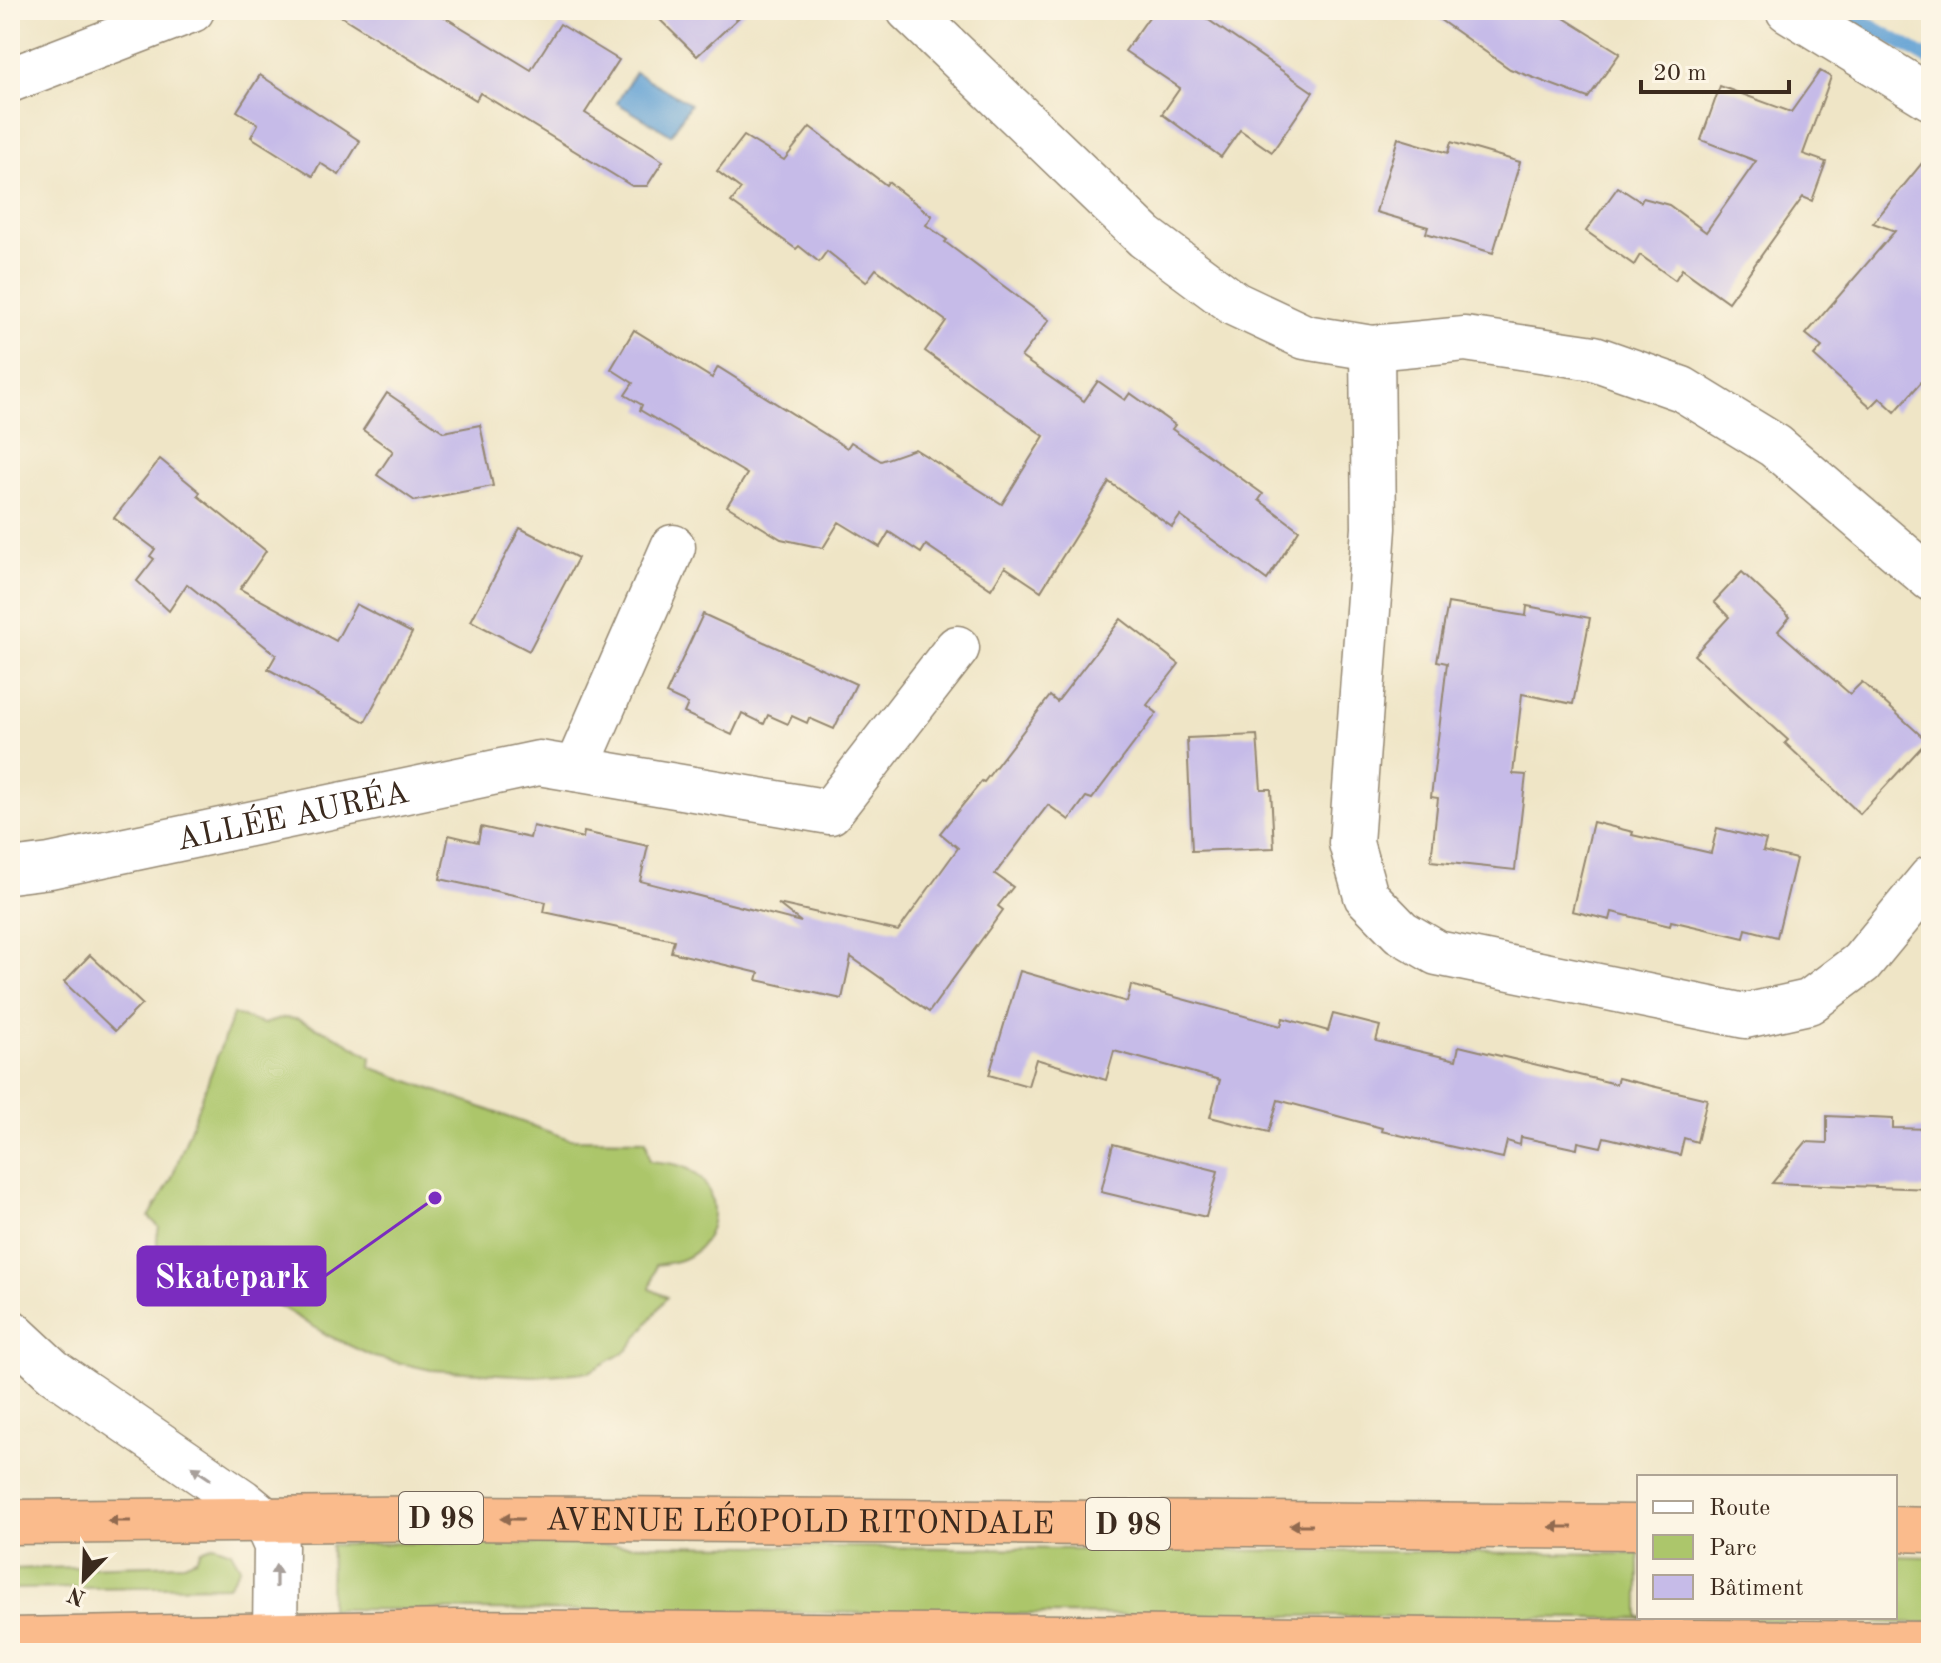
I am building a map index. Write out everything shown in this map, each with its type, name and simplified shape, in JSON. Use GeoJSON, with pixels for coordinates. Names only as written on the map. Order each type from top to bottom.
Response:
{"type":"FeatureCollection","features":[{"type":"Feature","properties":{"kind":"highway","name":"AVENUE LÉOPOLD RITONDALE"},"geometry":{"type":"LineString","coordinates":[[10,1522],[480,1518],[1637,1527]]}},
{"type":"Feature","properties":{"kind":"highway"},"geometry":{"type":"LineString","coordinates":[[1897,1529],[1931,1530]]}},
{"type":"Feature","properties":{"kind":"highway"},"geometry":{"type":"LineString","coordinates":[[10,1640],[273,1644],[471,1632],[1931,1644]]}},
{"type":"Feature","properties":{"kind":"street"},"geometry":{"type":"LineString","coordinates":[[10,80],[192,10]]}},
{"type":"Feature","properties":{"kind":"street"},"geometry":{"type":"LineString","coordinates":[[909,10],[1145,237],[1235,304],[1305,337],[1372,348],[1465,339],[1594,358],[1682,389],[1775,446],[1931,579]]}},
{"type":"Feature","properties":{"kind":"street"},"geometry":{"type":"LineString","coordinates":[[1788,10],[1931,98]]}},
{"type":"Feature","properties":{"kind":"street"},"geometry":{"type":"LineString","coordinates":[[1372,348],[1374,528],[1351,843],[1366,896],[1401,932],[1437,953],[1745,1016],[1809,1002],[1851,971],[1931,878]]}},
{"type":"Feature","properties":{"kind":"street"},"geometry":{"type":"LineString","coordinates":[[576,769],[673,547]]}},
{"type":"Feature","properties":{"kind":"street","name":"ALLÉE AURÉA"},"geometry":{"type":"LineString","coordinates":[[10,871],[50,866],[539,763],[830,812],[957,648]]}},
{"type":"Feature","properties":{"kind":"street"},"geometry":{"type":"LineString","coordinates":[[10,1331],[53,1371],[264,1519],[276,1546],[273,1644]]}},
{"type":"Feature","properties":{"kind":"green space"},"geometry":{"type":"Polygon","coordinates":[[[233,1014],[263,1024],[284,1018],[297,1019],[338,1037],[371,1057],[370,1067],[569,1139],[646,1140],[650,1161],[683,1167],[702,1180],[708,1189],[713,1210],[709,1231],[697,1250],[688,1257],[656,1265],[650,1289],[667,1297],[628,1350],[589,1372],[533,1376],[431,1370],[374,1357],[329,1336],[201,1258],[173,1262],[166,1260],[158,1248],[159,1227],[149,1217],[171,1180],[233,1014]]]}},
{"type":"Feature","properties":{"kind":"green space"},"geometry":{"type":"Polygon","coordinates":[[[410,1543],[1637,1554],[1637,1619],[330,1609],[331,1545],[410,1543]]]}},
{"type":"Feature","properties":{"kind":"green space"},"geometry":{"type":"Polygon","coordinates":[[[214,1545],[231,1551],[240,1567],[228,1586],[10,1589],[10,1569],[184,1564],[196,1559],[201,1550],[214,1545]]]}},
{"type":"Feature","properties":{"kind":"green space"},"geometry":{"type":"Polygon","coordinates":[[[1897,1556],[1931,1557],[1931,1623],[1657,1619],[1897,1619],[1897,1556]]]}},
{"type":"Feature","properties":{"kind":"water"},"geometry":{"type":"Polygon","coordinates":[[[635,72],[690,104],[671,135],[617,103],[635,72]]]}},
{"type":"Feature","properties":{"kind":"building"},"geometry":{"type":"Polygon","coordinates":[[[331,10],[433,10],[531,70],[560,24],[619,60],[585,113],[663,161],[647,186],[632,186],[480,93],[476,100],[331,10]]]}},
{"type":"Feature","properties":{"kind":"building"},"geometry":{"type":"Polygon","coordinates":[[[650,10],[747,10],[697,56],[650,10]]]}},
{"type":"Feature","properties":{"kind":"building"},"geometry":{"type":"Polygon","coordinates":[[[1154,10],[1194,10],[1313,92],[1272,152],[1240,130],[1221,157],[1162,114],[1180,88],[1125,51],[1154,10]]]}},
{"type":"Feature","properties":{"kind":"building"},"geometry":{"type":"Polygon","coordinates":[[[1426,10],[1551,10],[1620,53],[1588,98],[1510,69],[1426,10]]]}},
{"type":"Feature","properties":{"kind":"building"},"geometry":{"type":"Polygon","coordinates":[[[1820,71],[1831,77],[1803,154],[1826,162],[1812,201],[1803,197],[1728,302],[1682,269],[1675,280],[1640,255],[1634,265],[1586,231],[1618,187],[1641,202],[1643,198],[1669,205],[1706,232],[1756,161],[1701,140],[1720,86],[1791,112],[1820,71]]]}},
{"type":"Feature","properties":{"kind":"building"},"geometry":{"type":"Polygon","coordinates":[[[260,75],[360,141],[339,175],[320,163],[313,176],[251,137],[258,124],[237,111],[260,75]]]}},
{"type":"Feature","properties":{"kind":"building"},"geometry":{"type":"Polygon","coordinates":[[[810,127],[932,216],[926,225],[947,240],[945,242],[1049,320],[1021,357],[1084,401],[1098,381],[1125,400],[1130,393],[1175,425],[1172,429],[1263,494],[1259,500],[1299,530],[1267,580],[1180,516],[1172,527],[1109,482],[1041,591],[1005,567],[991,589],[926,545],[921,553],[889,532],[880,547],[839,522],[823,548],[781,539],[727,506],[747,474],[640,410],[642,405],[625,395],[633,383],[611,369],[634,330],[712,378],[718,367],[847,448],[851,442],[881,461],[915,449],[1002,504],[1044,436],[925,351],[946,321],[876,269],[866,282],[827,251],[819,262],[731,202],[741,189],[717,171],[744,136],[784,160],[810,127]]]}},
{"type":"Feature","properties":{"kind":"building"},"geometry":{"type":"Polygon","coordinates":[[[1398,138],[1448,153],[1451,142],[1520,162],[1493,253],[1426,233],[1428,227],[1376,212],[1398,138]]]}},
{"type":"Feature","properties":{"kind":"building"},"geometry":{"type":"Polygon","coordinates":[[[1931,152],[1931,371],[1895,412],[1880,398],[1871,407],[1814,356],[1822,347],[1806,334],[1895,231],[1873,223],[1931,152]]]}},
{"type":"Feature","properties":{"kind":"building"},"geometry":{"type":"Polygon","coordinates":[[[387,393],[444,432],[480,425],[493,486],[415,501],[377,475],[393,451],[363,430],[387,393]]]}},
{"type":"Feature","properties":{"kind":"building"},"geometry":{"type":"Polygon","coordinates":[[[160,459],[200,492],[198,496],[266,551],[240,589],[336,641],[356,604],[412,633],[365,722],[268,669],[276,655],[187,584],[169,611],[137,581],[154,559],[150,556],[155,549],[114,518],[160,459]]]}},
{"type":"Feature","properties":{"kind":"building"},"geometry":{"type":"Polygon","coordinates":[[[520,528],[578,558],[529,651],[471,621],[520,528]]]}},
{"type":"Feature","properties":{"kind":"building"},"geometry":{"type":"Polygon","coordinates":[[[1742,572],[1790,617],[1778,631],[1850,694],[1862,682],[1927,741],[1860,814],[1785,743],[1788,740],[1694,655],[1729,617],[1714,602],[1742,572]]]}},
{"type":"Feature","properties":{"kind":"building"},"geometry":{"type":"Polygon","coordinates":[[[1448,603],[1526,616],[1527,606],[1590,618],[1573,704],[1522,694],[1513,774],[1526,775],[1515,870],[1431,861],[1438,798],[1431,797],[1447,663],[1437,661],[1448,603]]]}},
{"type":"Feature","properties":{"kind":"building"},"geometry":{"type":"Polygon","coordinates":[[[703,614],[856,684],[834,729],[809,718],[807,723],[792,716],[788,724],[768,715],[764,724],[742,713],[732,735],[684,713],[688,704],[666,694],[703,614]]]}},
{"type":"Feature","properties":{"kind":"building"},"geometry":{"type":"Polygon","coordinates":[[[1121,619],[1179,664],[1147,705],[1157,713],[1092,799],[1086,797],[1069,820],[1048,805],[995,874],[1013,887],[998,906],[1003,910],[929,1012],[851,957],[842,999],[757,980],[759,973],[671,952],[674,940],[544,912],[546,902],[440,879],[449,835],[478,842],[481,827],[530,838],[533,826],[583,838],[584,832],[648,846],[640,881],[801,922],[778,904],[898,931],[958,848],[940,833],[1050,696],[1057,702],[1121,619]]]}},
{"type":"Feature","properties":{"kind":"building"},"geometry":{"type":"Polygon","coordinates":[[[1257,735],[1261,789],[1271,789],[1274,848],[1192,851],[1187,738],[1257,735]]]}},
{"type":"Feature","properties":{"kind":"building"},"geometry":{"type":"Polygon","coordinates":[[[1593,822],[1633,832],[1632,835],[1711,853],[1717,828],[1766,840],[1763,851],[1796,859],[1777,937],[1746,929],[1744,938],[1671,921],[1670,926],[1612,912],[1610,920],[1572,911],[1593,822]]]}},
{"type":"Feature","properties":{"kind":"building"},"geometry":{"type":"Polygon","coordinates":[[[90,955],[142,1004],[115,1031],[64,982],[90,955]]]}},
{"type":"Feature","properties":{"kind":"building"},"geometry":{"type":"Polygon","coordinates":[[[1020,971],[1127,1002],[1131,985],[1281,1026],[1283,1018],[1328,1031],[1333,1014],[1380,1026],[1376,1041],[1456,1060],[1459,1046],[1616,1084],[1618,1078],[1707,1099],[1697,1142],[1684,1138],[1680,1155],[1604,1137],[1601,1147],[1578,1142],[1577,1149],[1521,1137],[1520,1145],[1507,1141],[1503,1158],[1381,1131],[1382,1128],[1278,1100],[1269,1132],[1210,1117],[1220,1080],[1114,1051],[1106,1080],[1036,1059],[1028,1086],[989,1075],[1020,971]]]}},
{"type":"Feature","properties":{"kind":"building"},"geometry":{"type":"Polygon","coordinates":[[[1827,1116],[1893,1119],[1893,1128],[1931,1129],[1931,1189],[1772,1183],[1806,1142],[1827,1143],[1827,1116]]]}},
{"type":"Feature","properties":{"kind":"building"},"geometry":{"type":"Polygon","coordinates":[[[1113,1144],[1218,1171],[1206,1217],[1101,1192],[1113,1144]]]}},
{"type":"Feature","properties":{"kind":"waterway"},"geometry":{"type":"LineString","coordinates":[[1842,10],[1931,60]]}},
{"type":"Feature","properties":{"kind":"place","name":"Skatepark"},"geometry":{"type":"Point","coordinates":[435,1198]}}]}
